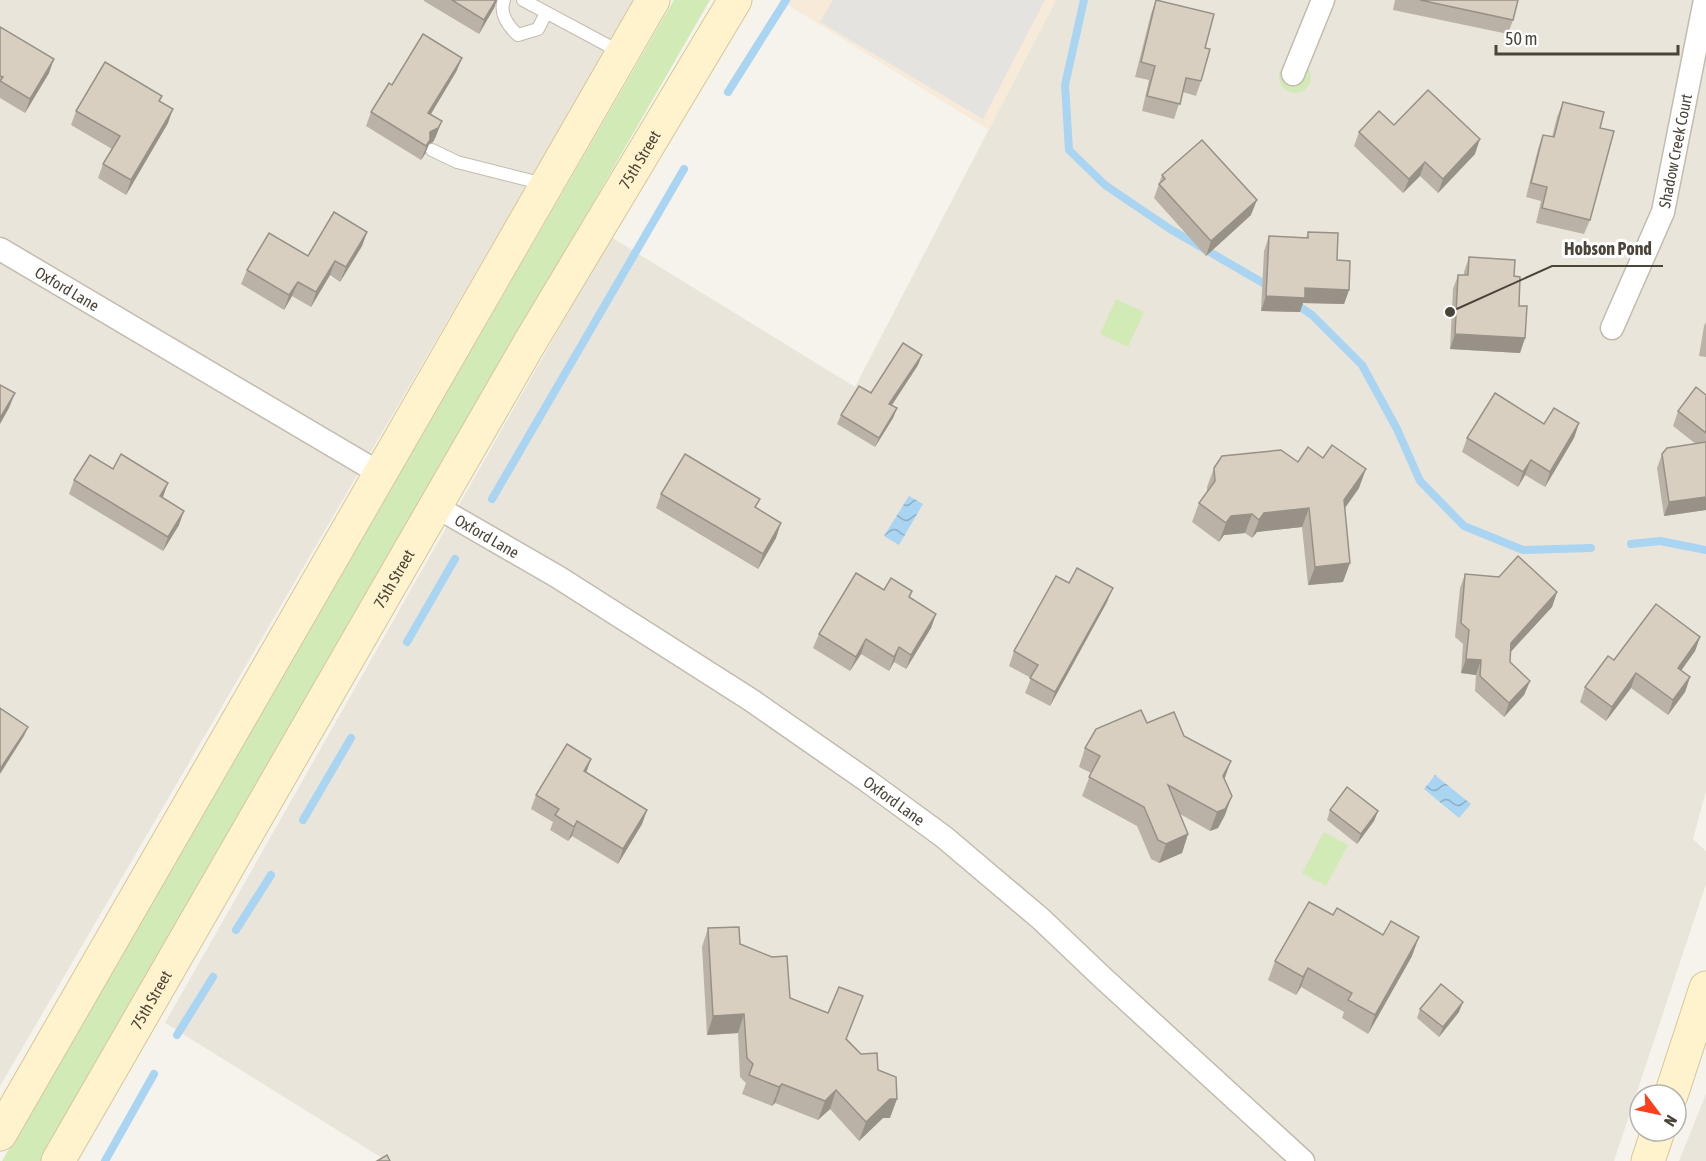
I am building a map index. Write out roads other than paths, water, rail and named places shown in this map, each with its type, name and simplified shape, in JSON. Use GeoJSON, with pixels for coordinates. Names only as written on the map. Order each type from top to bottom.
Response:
{"type":"FeatureCollection","features":[{"type":"Feature","properties":{"kind":"main road"},"geometry":{"type":"LineString","coordinates":[[0,1134],[653,0]]}},
{"type":"Feature","properties":{"kind":"main road","name":"75th Street"},"geometry":{"type":"LineString","coordinates":[[58,1161],[435,506],[669,107],[735,0]]}},
{"type":"Feature","properties":{"kind":"main road"},"geometry":{"type":"LineString","coordinates":[[1675,1083],[1706,988]]}},
{"type":"Feature","properties":{"kind":"main road"},"geometry":{"type":"LineString","coordinates":[[1648,1161],[1655,1143]]}},
{"type":"Feature","properties":{"kind":"street"},"geometry":{"type":"LineString","coordinates":[[1293,74],[1323,0]]}},
{"type":"Feature","properties":{"kind":"street","name":"Shadow Creek Court"},"geometry":{"type":"LineString","coordinates":[[1612,328],[1663,212],[1705,0]]}},
{"type":"Feature","properties":{"kind":"street","name":"Oxford Lane"},"geometry":{"type":"LineString","coordinates":[[0,249],[381,474]]}},
{"type":"Feature","properties":{"kind":"street","name":"Oxford Lane"},"geometry":{"type":"LineString","coordinates":[[435,506],[558,578],[741,694],[944,837],[1041,919],[1303,1161]]}},
{"type":"Feature","properties":{"kind":"lane"},"geometry":{"type":"LineString","coordinates":[[504,0],[501,5],[507,25],[518,35],[538,29],[546,13]]}},
{"type":"Feature","properties":{"kind":"lane"},"geometry":{"type":"LineString","coordinates":[[523,0],[623,54]]}},
{"type":"Feature","properties":{"kind":"lane"},"geometry":{"type":"LineString","coordinates":[[432,150],[457,162],[548,185]]}},
{"type":"Feature","properties":{"kind":"water"},"geometry":{"type":"Polygon","coordinates":[[[909,496],[923,504],[899,545],[884,536],[909,496]]]}},
{"type":"Feature","properties":{"kind":"water"},"geometry":{"type":"Polygon","coordinates":[[[1435,775],[1471,804],[1459,818],[1424,789],[1435,775]]]}},
{"type":"Feature","properties":{"kind":"waterway"},"geometry":{"type":"LineString","coordinates":[[728,92],[786,0]]}},
{"type":"Feature","properties":{"kind":"waterway"},"geometry":{"type":"LineString","coordinates":[[1084,0],[1065,85],[1069,150],[1105,185],[1170,229],[1270,287]]}},
{"type":"Feature","properties":{"kind":"waterway"},"geometry":{"type":"LineString","coordinates":[[492,499],[684,169]]}},
{"type":"Feature","properties":{"kind":"waterway"},"geometry":{"type":"LineString","coordinates":[[1293,302],[1312,315],[1362,365],[1397,429],[1420,481],[1464,526],[1523,550],[1591,548]]}},
{"type":"Feature","properties":{"kind":"waterway"},"geometry":{"type":"LineString","coordinates":[[1631,544],[1660,541],[1706,550]]}},
{"type":"Feature","properties":{"kind":"waterway"},"geometry":{"type":"LineString","coordinates":[[407,642],[455,559]]}},
{"type":"Feature","properties":{"kind":"waterway"},"geometry":{"type":"LineString","coordinates":[[303,820],[351,738]]}},
{"type":"Feature","properties":{"kind":"waterway"},"geometry":{"type":"LineString","coordinates":[[236,930],[271,875]]}},
{"type":"Feature","properties":{"kind":"waterway"},"geometry":{"type":"LineString","coordinates":[[177,1035],[213,977]]}},
{"type":"Feature","properties":{"kind":"waterway"},"geometry":{"type":"LineString","coordinates":[[105,1161],[154,1074]]}},
{"type":"Feature","properties":{"kind":"place","name":"Hobson Pond"},"geometry":{"type":"Point","coordinates":[1450,312]}}]}
